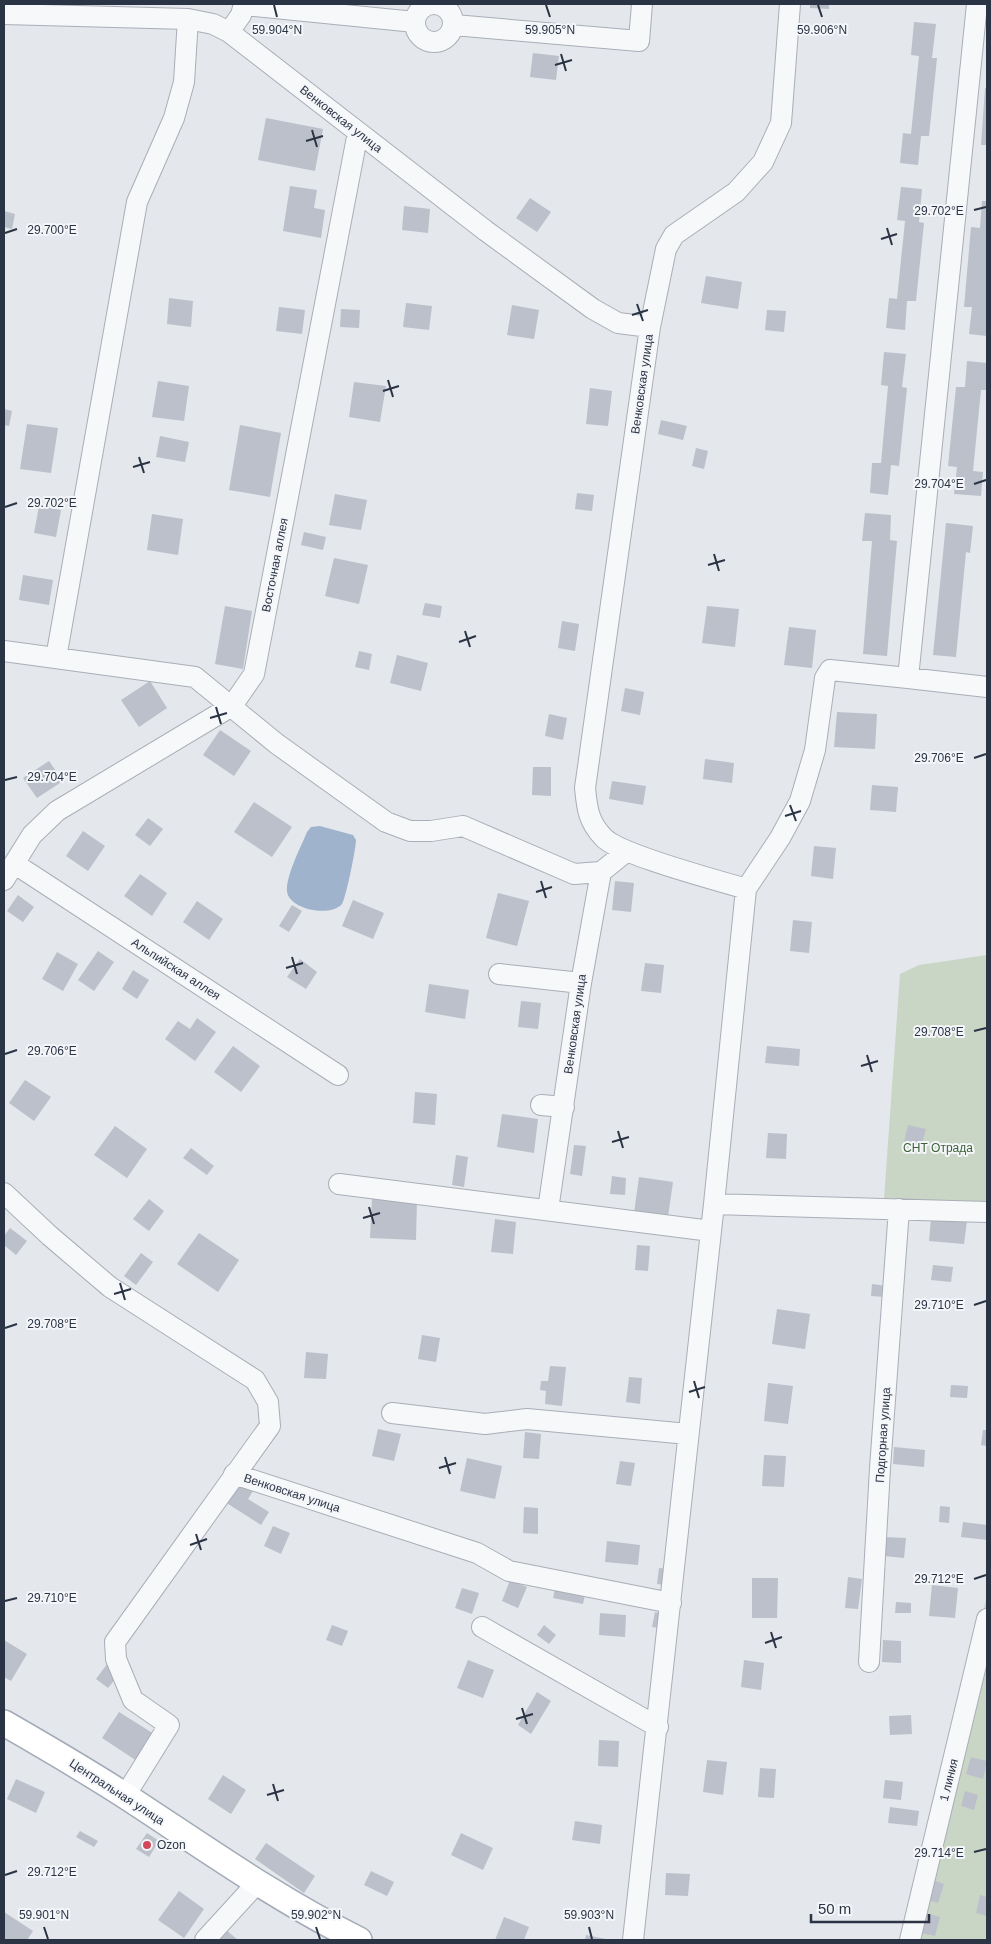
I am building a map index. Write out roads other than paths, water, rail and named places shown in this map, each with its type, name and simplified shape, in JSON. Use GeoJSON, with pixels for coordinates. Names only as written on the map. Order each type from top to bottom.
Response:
{"type":"FeatureCollection","features":[{"type":"Feature","properties":{"kind":"main road","name":"Центральная улица"},"geometry":{"type":"LineString","coordinates":[[4,1722],[125,1796],[324,1923],[359,1940]]}},
{"type":"Feature","properties":{"kind":"street"},"geometry":{"type":"LineString","coordinates":[[437,4],[449,11],[454,25],[448,38],[435,43],[427,42],[419,36],[414,22],[422,8],[437,4]]}},
{"type":"Feature","properties":{"kind":"street"},"geometry":{"type":"LineString","coordinates":[[454,25],[639,41],[642,4]]}},
{"type":"Feature","properties":{"kind":"street"},"geometry":{"type":"LineString","coordinates":[[650,327],[666,249],[674,235],[736,192],[763,162],[781,123],[790,4]]}},
{"type":"Feature","properties":{"kind":"street"},"geometry":{"type":"LineString","coordinates":[[908,678],[978,4]]}},
{"type":"Feature","properties":{"kind":"street"},"geometry":{"type":"LineString","coordinates":[[229,32],[241,15],[244,5],[414,22]]}},
{"type":"Feature","properties":{"kind":"street","name":"Венковская улица"},"geometry":{"type":"LineString","coordinates":[[4,14],[188,19],[213,24],[229,32],[486,231],[593,309],[618,323],[650,327],[585,788],[588,815],[603,838],[627,851],[746,889]]}},
{"type":"Feature","properties":{"kind":"street"},"geometry":{"type":"LineString","coordinates":[[56,658],[137,202],[174,118],[184,82],[188,19]]}},
{"type":"Feature","properties":{"kind":"street","name":"Восточная аллея"},"geometry":{"type":"LineString","coordinates":[[9,872],[32,835],[58,811],[232,706],[254,674],[358,132]]}},
{"type":"Feature","properties":{"kind":"street"},"geometry":{"type":"LineString","coordinates":[[4,651],[195,677],[277,744],[386,822],[410,831],[431,831],[463,826],[574,874],[601,872],[627,851]]}},
{"type":"Feature","properties":{"kind":"street"},"geometry":{"type":"LineString","coordinates":[[633,1940],[658,1727],[746,889],[780,838],[800,801],[815,750],[825,678],[830,670],[987,687]]}},
{"type":"Feature","properties":{"kind":"street","name":"Альпийская аллея"},"geometry":{"type":"LineString","coordinates":[[9,872],[338,1075]]}},
{"type":"Feature","properties":{"kind":"street","name":"Венковская улица"},"geometry":{"type":"LineString","coordinates":[[548,1210],[581,982],[601,872]]}},
{"type":"Feature","properties":{"kind":"street"},"geometry":{"type":"LineString","coordinates":[[499,974],[581,982]]}},
{"type":"Feature","properties":{"kind":"street"},"geometry":{"type":"LineString","coordinates":[[541,1105],[564,1107]]}},
{"type":"Feature","properties":{"kind":"street"},"geometry":{"type":"LineString","coordinates":[[339,1184],[711,1231]]}},
{"type":"Feature","properties":{"kind":"street"},"geometry":{"type":"LineString","coordinates":[[4,1193],[50,1236],[110,1287],[255,1380],[268,1402],[270,1426],[234,1474]]}},
{"type":"Feature","properties":{"kind":"street"},"geometry":{"type":"LineString","coordinates":[[714,1204],[987,1212]]}},
{"type":"Feature","properties":{"kind":"street","name":"Подгорная улица"},"geometry":{"type":"LineString","coordinates":[[869,1662],[880,1468],[899,1209]]}},
{"type":"Feature","properties":{"kind":"street"},"geometry":{"type":"LineString","coordinates":[[392,1412],[484,1424],[527,1419],[688,1434]]}},
{"type":"Feature","properties":{"kind":"street","name":"Венковская улица"},"geometry":{"type":"LineString","coordinates":[[125,1796],[169,1725],[133,1700],[116,1659],[115,1642],[234,1474],[477,1553],[509,1571],[671,1603]]}},
{"type":"Feature","properties":{"kind":"street","name":"1 линия"},"geometry":{"type":"LineString","coordinates":[[910,1940],[987,1619]]}},
{"type":"Feature","properties":{"kind":"street"},"geometry":{"type":"LineString","coordinates":[[482,1627],[658,1727]]}},
{"type":"Feature","properties":{"kind":"street"},"geometry":{"type":"LineString","coordinates":[[205,1940],[258,1882]]}},
{"type":"Feature","properties":{"kind":"water"},"geometry":{"type":"Polygon","coordinates":[[[320,826],[353,835],[356,840],[351,873],[342,904],[336,908],[320,911],[310,910],[294,903],[289,897],[287,884],[291,869],[307,832],[311,827],[320,826]]]}},
{"type":"Feature","properties":{"kind":"place","name":"Ozon"},"geometry":{"type":"Point","coordinates":[147,1845]}},
{"type":"Feature","properties":{"kind":"park label","name":"СНТ Отрада"},"geometry":{"type":"Point","coordinates":[938,1148]}}]}
